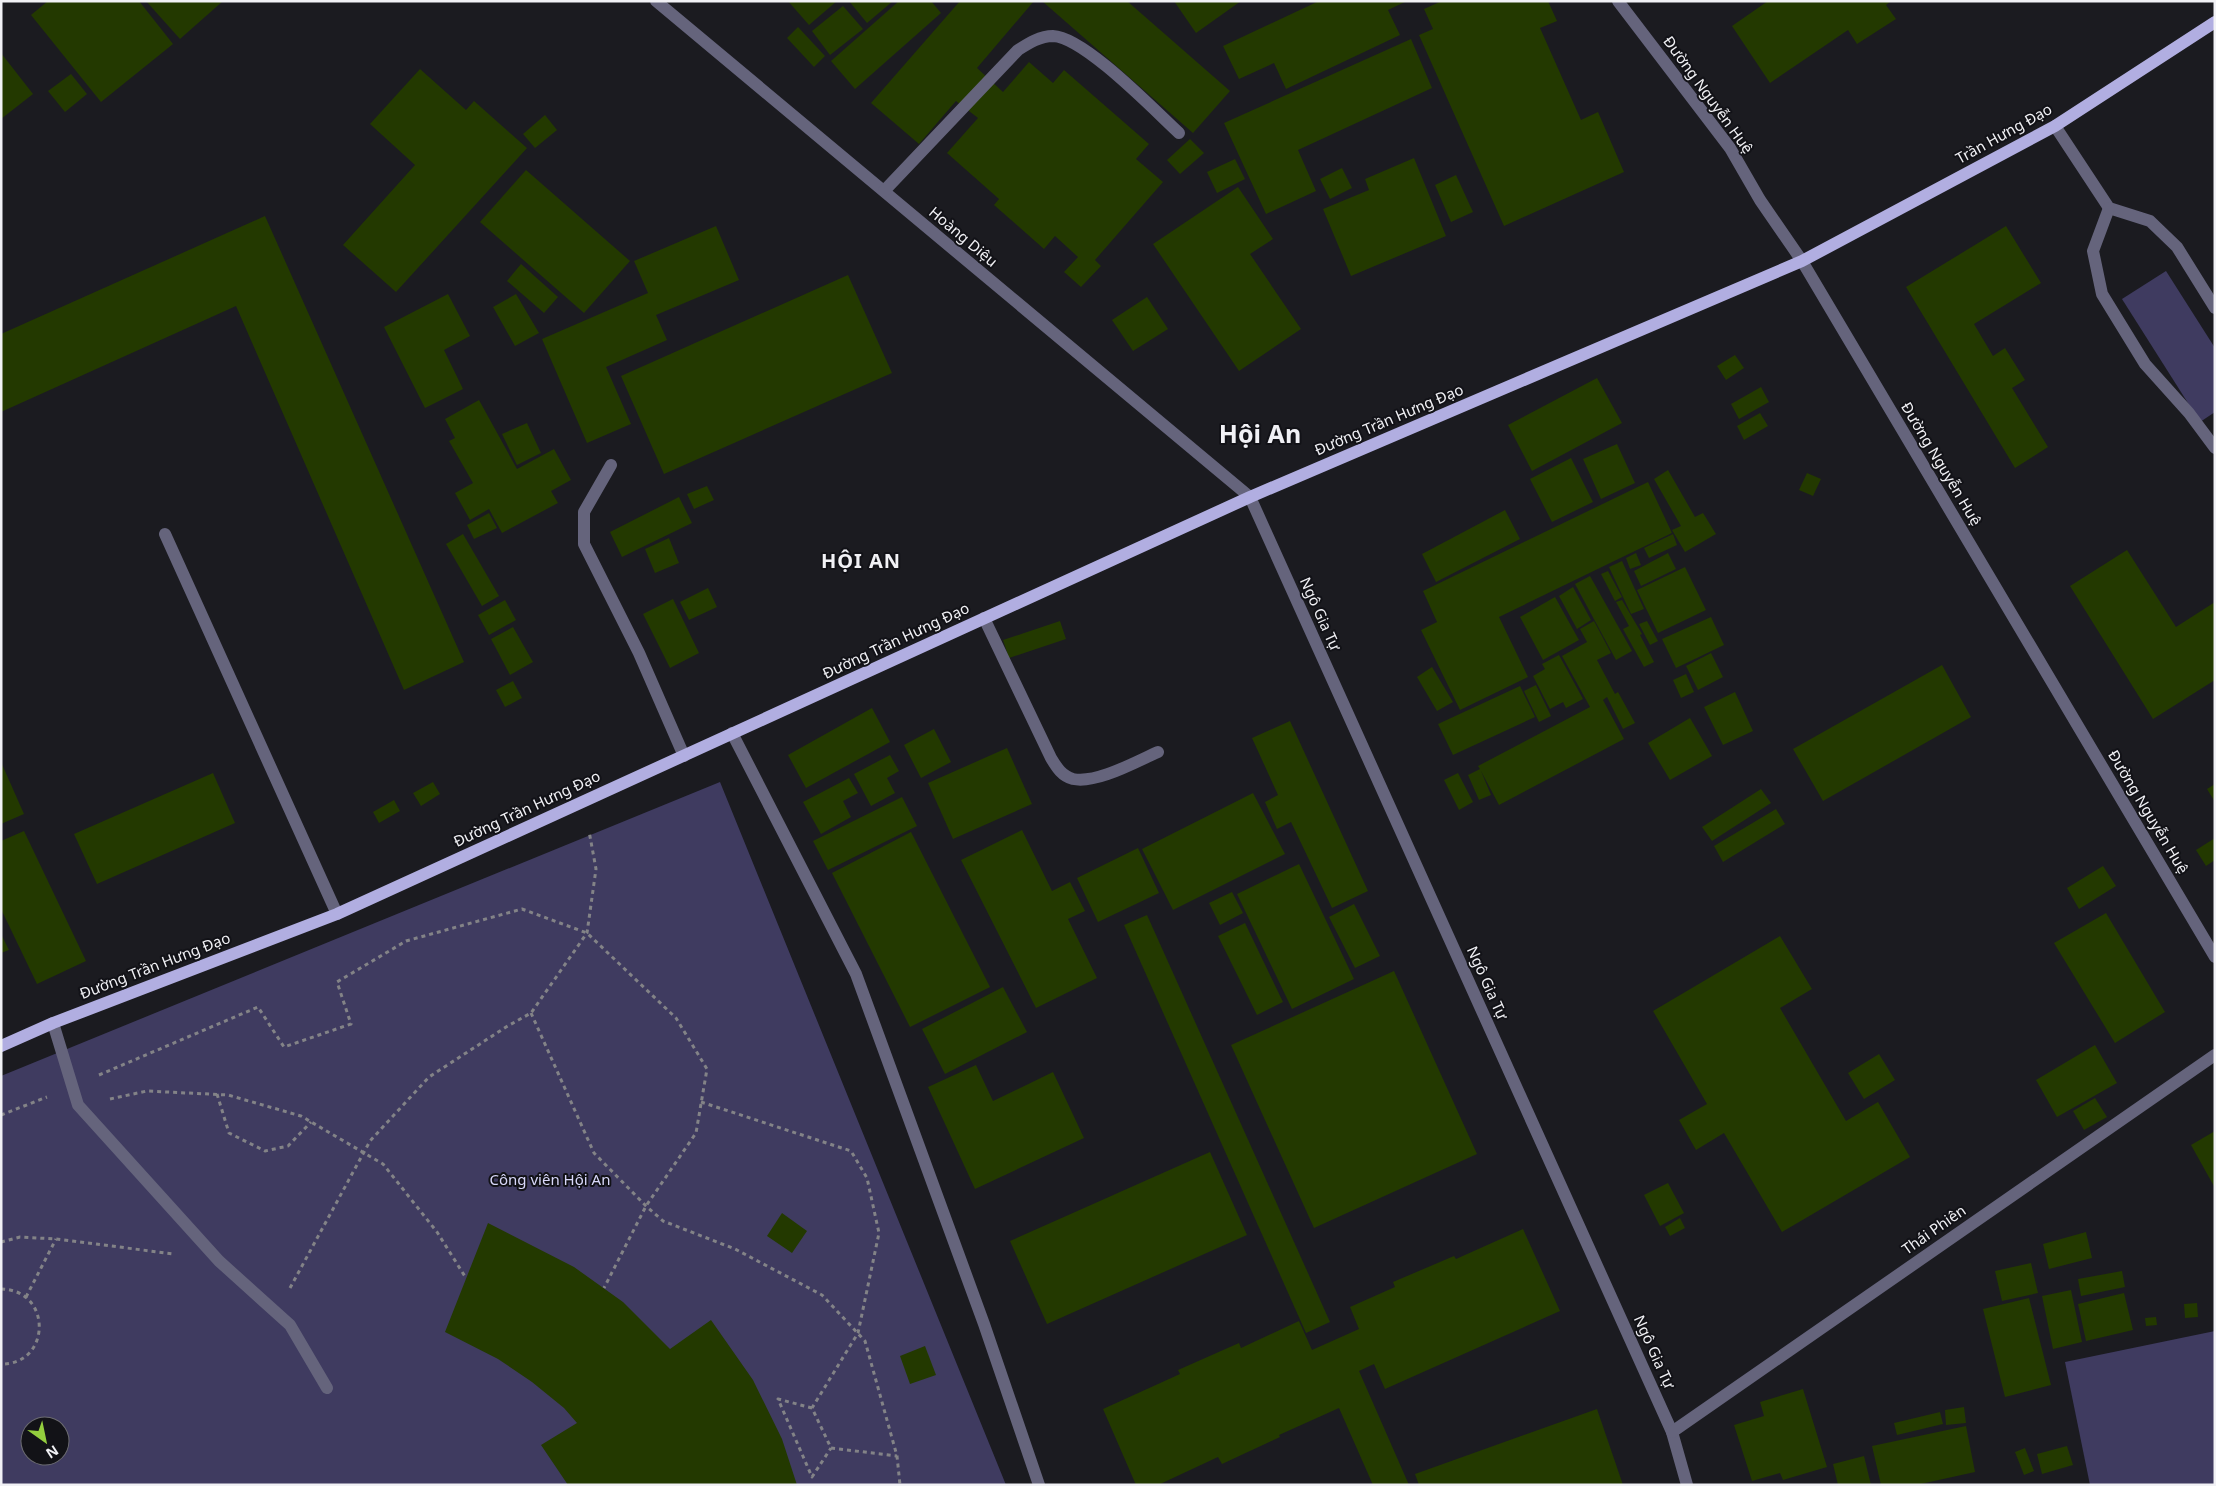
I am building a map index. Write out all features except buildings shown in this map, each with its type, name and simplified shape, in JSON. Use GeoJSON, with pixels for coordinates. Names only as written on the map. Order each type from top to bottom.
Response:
{"type":"FeatureCollection","features":[{"type":"Feature","properties":{"kind":"main road","name":"Trần Hưng Đạo"},"geometry":{"type":"LineString","coordinates":[[1802,261],[2055,126],[2215,22]]}},
{"type":"Feature","properties":{"kind":"main road","name":"Đường Trần Hưng Đạo"},"geometry":{"type":"LineString","coordinates":[[1,1046],[53,1023],[337,914],[1250,497],[1802,261]]}},
{"type":"Feature","properties":{"kind":"street","name":"Hoàng Diệu"},"geometry":{"type":"LineString","coordinates":[[656,1],[1250,497]]}},
{"type":"Feature","properties":{"kind":"street","name":"Đường Nguyễn Huệ"},"geometry":{"type":"LineString","coordinates":[[1618,1],[1730,148],[1760,200],[1802,261],[2215,957]]}},
{"type":"Feature","properties":{"kind":"street"},"geometry":{"type":"LineString","coordinates":[[884,191],[1018,50],[1041,38],[1063,37],[1090,52],[1179,133]]}},
{"type":"Feature","properties":{"kind":"street"},"geometry":{"type":"LineString","coordinates":[[2055,126],[2109,208],[2150,221],[2177,247],[2215,308]]}},
{"type":"Feature","properties":{"kind":"street"},"geometry":{"type":"LineString","coordinates":[[2109,208],[2093,251],[2102,294],[2145,364],[2189,413],[2215,448]]}},
{"type":"Feature","properties":{"kind":"street"},"geometry":{"type":"LineString","coordinates":[[612,465],[584,512],[584,544],[639,653],[684,756]]}},
{"type":"Feature","properties":{"kind":"street","name":"Ngô Gia Tự"},"geometry":{"type":"LineString","coordinates":[[1250,497],[1672,1432],[1687,1485]]}},
{"type":"Feature","properties":{"kind":"street"},"geometry":{"type":"LineString","coordinates":[[165,534],[337,914]]}},
{"type":"Feature","properties":{"kind":"street"},"geometry":{"type":"LineString","coordinates":[[984,618],[1051,758],[1061,773],[1075,779],[1091,779],[1158,752]]}},
{"type":"Feature","properties":{"kind":"street"},"geometry":{"type":"LineString","coordinates":[[732,733],[856,974],[984,1324],[1039,1485]]}},
{"type":"Feature","properties":{"kind":"street"},"geometry":{"type":"LineString","coordinates":[[53,1023],[78,1105],[219,1262],[290,1325],[327,1388]]}},
{"type":"Feature","properties":{"kind":"street","name":"Thái Phiên"},"geometry":{"type":"LineString","coordinates":[[1672,1432],[2215,1055]]}},
{"type":"Feature","properties":{"kind":"path"},"geometry":{"type":"LineString","coordinates":[[276,1313],[370,1141],[429,1077],[531,1013],[587,933],[596,869],[588,824]]}},
{"type":"Feature","properties":{"kind":"path"},"geometry":{"type":"LineString","coordinates":[[1,1115],[258,1007],[284,1048],[351,1024],[338,982],[406,942],[522,909],[587,933],[676,1018],[707,1069],[696,1132],[646,1206],[604,1288]]}},
{"type":"Feature","properties":{"kind":"path"},"geometry":{"type":"LineString","coordinates":[[531,1013],[594,1153],[646,1206],[663,1221],[735,1249],[822,1294],[865,1340],[897,1456],[900,1485]]}},
{"type":"Feature","properties":{"kind":"path"},"geometry":{"type":"LineString","coordinates":[[78,1105],[147,1091],[217,1094],[228,1095],[302,1116],[383,1164],[437,1232],[466,1278]]}},
{"type":"Feature","properties":{"kind":"path"},"geometry":{"type":"LineString","coordinates":[[217,1094],[229,1133],[265,1151],[288,1146],[311,1122]]}},
{"type":"Feature","properties":{"kind":"path"},"geometry":{"type":"LineString","coordinates":[[701,1102],[851,1151],[867,1178],[879,1233],[858,1333],[812,1408]]}},
{"type":"Feature","properties":{"kind":"path"},"geometry":{"type":"LineString","coordinates":[[1,1242],[20,1237],[56,1238],[219,1262]]}},
{"type":"Feature","properties":{"kind":"path"},"geometry":{"type":"LineString","coordinates":[[26,1297],[56,1238]]}},
{"type":"Feature","properties":{"kind":"path"},"geometry":{"type":"LineString","coordinates":[[1,1288],[16,1291],[35,1306],[40,1330],[37,1343],[30,1353],[19,1360],[1,1364]]}},
{"type":"Feature","properties":{"kind":"path"},"geometry":{"type":"LineString","coordinates":[[778,1399],[812,1408],[831,1448],[812,1477],[778,1399]]}},
{"type":"Feature","properties":{"kind":"path"},"geometry":{"type":"LineString","coordinates":[[831,1448],[897,1456]]}},
{"type":"Feature","properties":{"kind":"green space"},"geometry":{"type":"Polygon","coordinates":[[[2166,271],[2215,348],[2215,412],[2200,422],[2122,299],[2166,271]]]}},
{"type":"Feature","properties":{"kind":"green space","name":"Công viên Hội An"},"geometry":{"type":"Polygon","coordinates":[[[720,782],[1006,1485],[1,1485],[1,1076],[720,782]]]}},
{"type":"Feature","properties":{"kind":"green space"},"geometry":{"type":"Polygon","coordinates":[[[2215,1331],[2215,1485],[2090,1485],[2065,1362],[2215,1331]]]}},
{"type":"Feature","properties":{"kind":"district","name":"Hội An"},"geometry":{"type":"Point","coordinates":[1260,434]}},
{"type":"Feature","properties":{"kind":"district","name":"HỘI AN"},"geometry":{"type":"Point","coordinates":[861,561]}}]}
